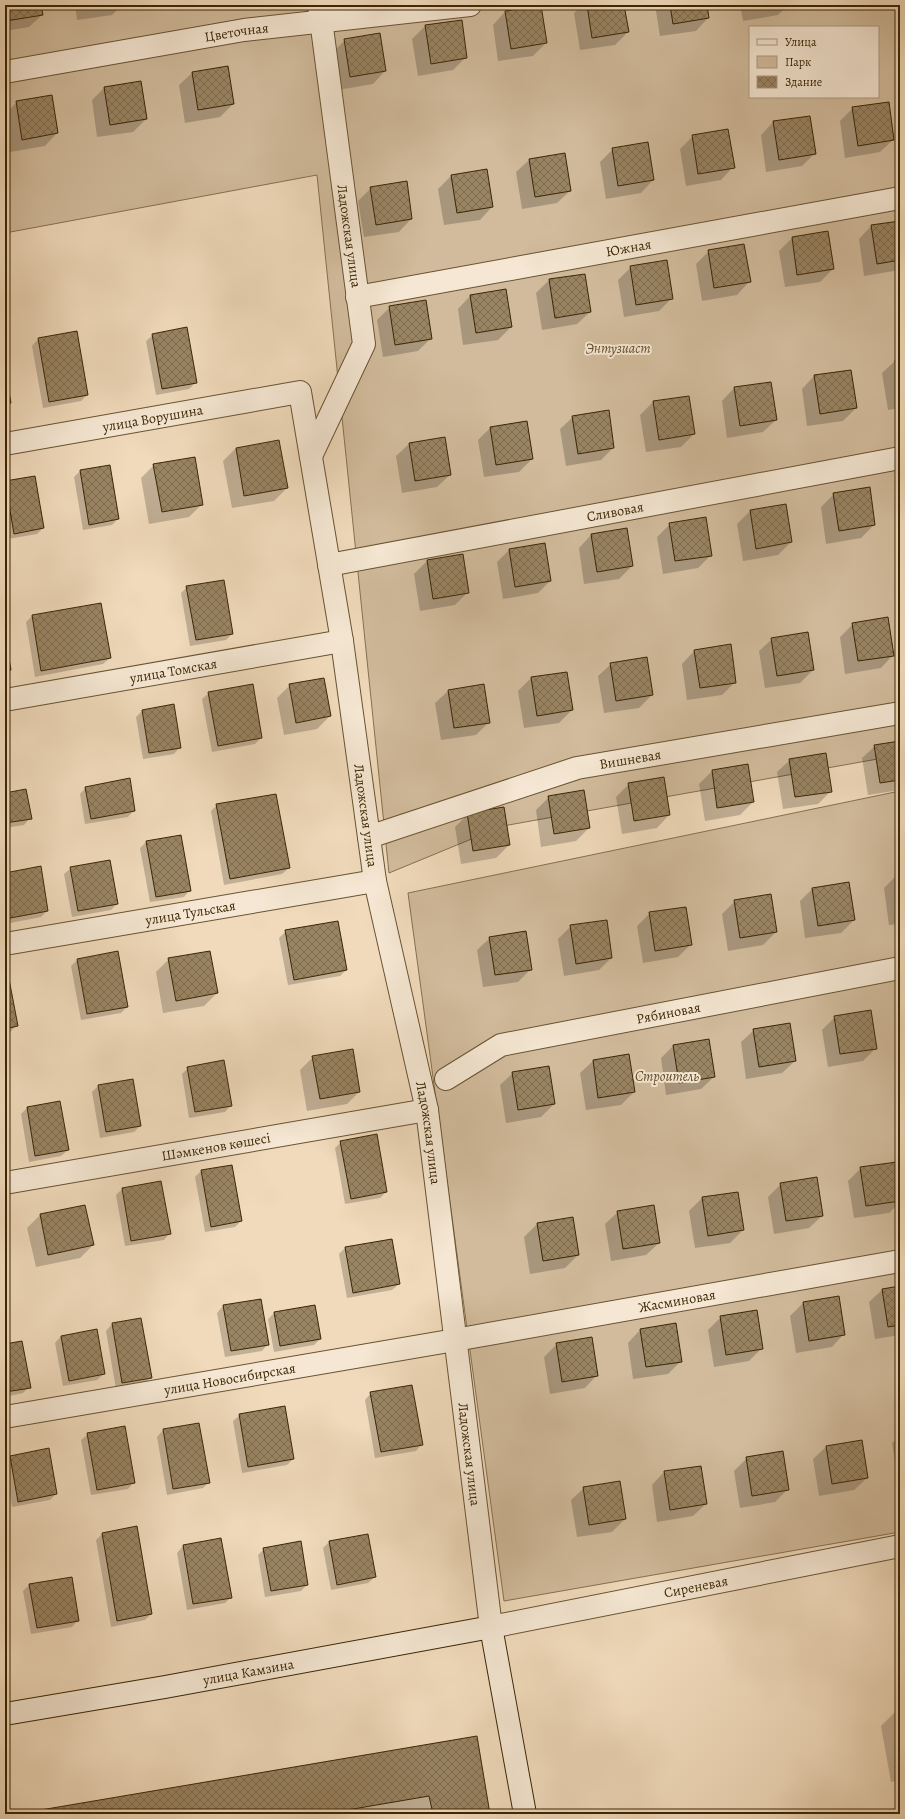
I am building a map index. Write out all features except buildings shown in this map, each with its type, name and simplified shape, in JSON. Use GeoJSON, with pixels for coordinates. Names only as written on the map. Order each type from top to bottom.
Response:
{"type":"FeatureCollection","features":[{"type":"Feature","properties":{"kind":"street","name":"Цветочная"},"geometry":{"type":"LineString","coordinates":[[5,72],[244,30],[320,14],[470,5]]}},
{"type":"Feature","properties":{"kind":"street","name":"Ладожская улица"},"geometry":{"type":"LineString","coordinates":[[311,456],[364,344],[320,14]]}},
{"type":"Feature","properties":{"kind":"street","name":"Южная"},"geometry":{"type":"LineString","coordinates":[[357,297],[900,198]]}},
{"type":"Feature","properties":{"kind":"street","name":"Ладожская улица"},"geometry":{"type":"LineString","coordinates":[[300,392],[342,641],[375,881],[427,1110],[491,1627],[525,1814]]}},
{"type":"Feature","properties":{"kind":"street","name":"улица Ворушина"},"geometry":{"type":"LineString","coordinates":[[5,444],[300,392]]}},
{"type":"Feature","properties":{"kind":"street","name":"Сливовая"},"geometry":{"type":"LineString","coordinates":[[329,565],[900,458]]}},
{"type":"Feature","properties":{"kind":"street","name":"улица Томская"},"geometry":{"type":"LineString","coordinates":[[5,700],[342,641]]}},
{"type":"Feature","properties":{"kind":"street","name":"Вишневая"},"geometry":{"type":"LineString","coordinates":[[369,837],[577,768],[900,713]]}},
{"type":"Feature","properties":{"kind":"street","name":"улица Тульская"},"geometry":{"type":"LineString","coordinates":[[5,944],[375,881]]}},
{"type":"Feature","properties":{"kind":"street","name":"Рябиновая"},"geometry":{"type":"LineString","coordinates":[[446,1079],[501,1045],[900,968]]}},
{"type":"Feature","properties":{"kind":"street","name":"Шәмкенов көшесі"},"geometry":{"type":"LineString","coordinates":[[5,1183],[427,1110]]}},
{"type":"Feature","properties":{"kind":"street","name":"Жасминовая"},"geometry":{"type":"LineString","coordinates":[[455,1340],[900,1261]]}},
{"type":"Feature","properties":{"kind":"street","name":"улица Новосибирская"},"geometry":{"type":"LineString","coordinates":[[5,1417],[455,1340]]}},
{"type":"Feature","properties":{"kind":"street","name":"Сиреневая"},"geometry":{"type":"LineString","coordinates":[[491,1627],[900,1546]]}},
{"type":"Feature","properties":{"kind":"street","name":"улица Камзина"},"geometry":{"type":"LineString","coordinates":[[5,1714],[491,1627]]}},
{"type":"Feature","properties":{"kind":"green space","name":"Энтузиаст"},"geometry":{"type":"Polygon","coordinates":[[[5,5],[900,5],[900,755],[503,826],[389,873],[317,175],[5,233],[5,5]]]}},
{"type":"Feature","properties":{"kind":"green space","name":"Строитель"},"geometry":{"type":"Polygon","coordinates":[[[900,791],[900,1532],[504,1601],[408,893],[900,791]]]}}]}
